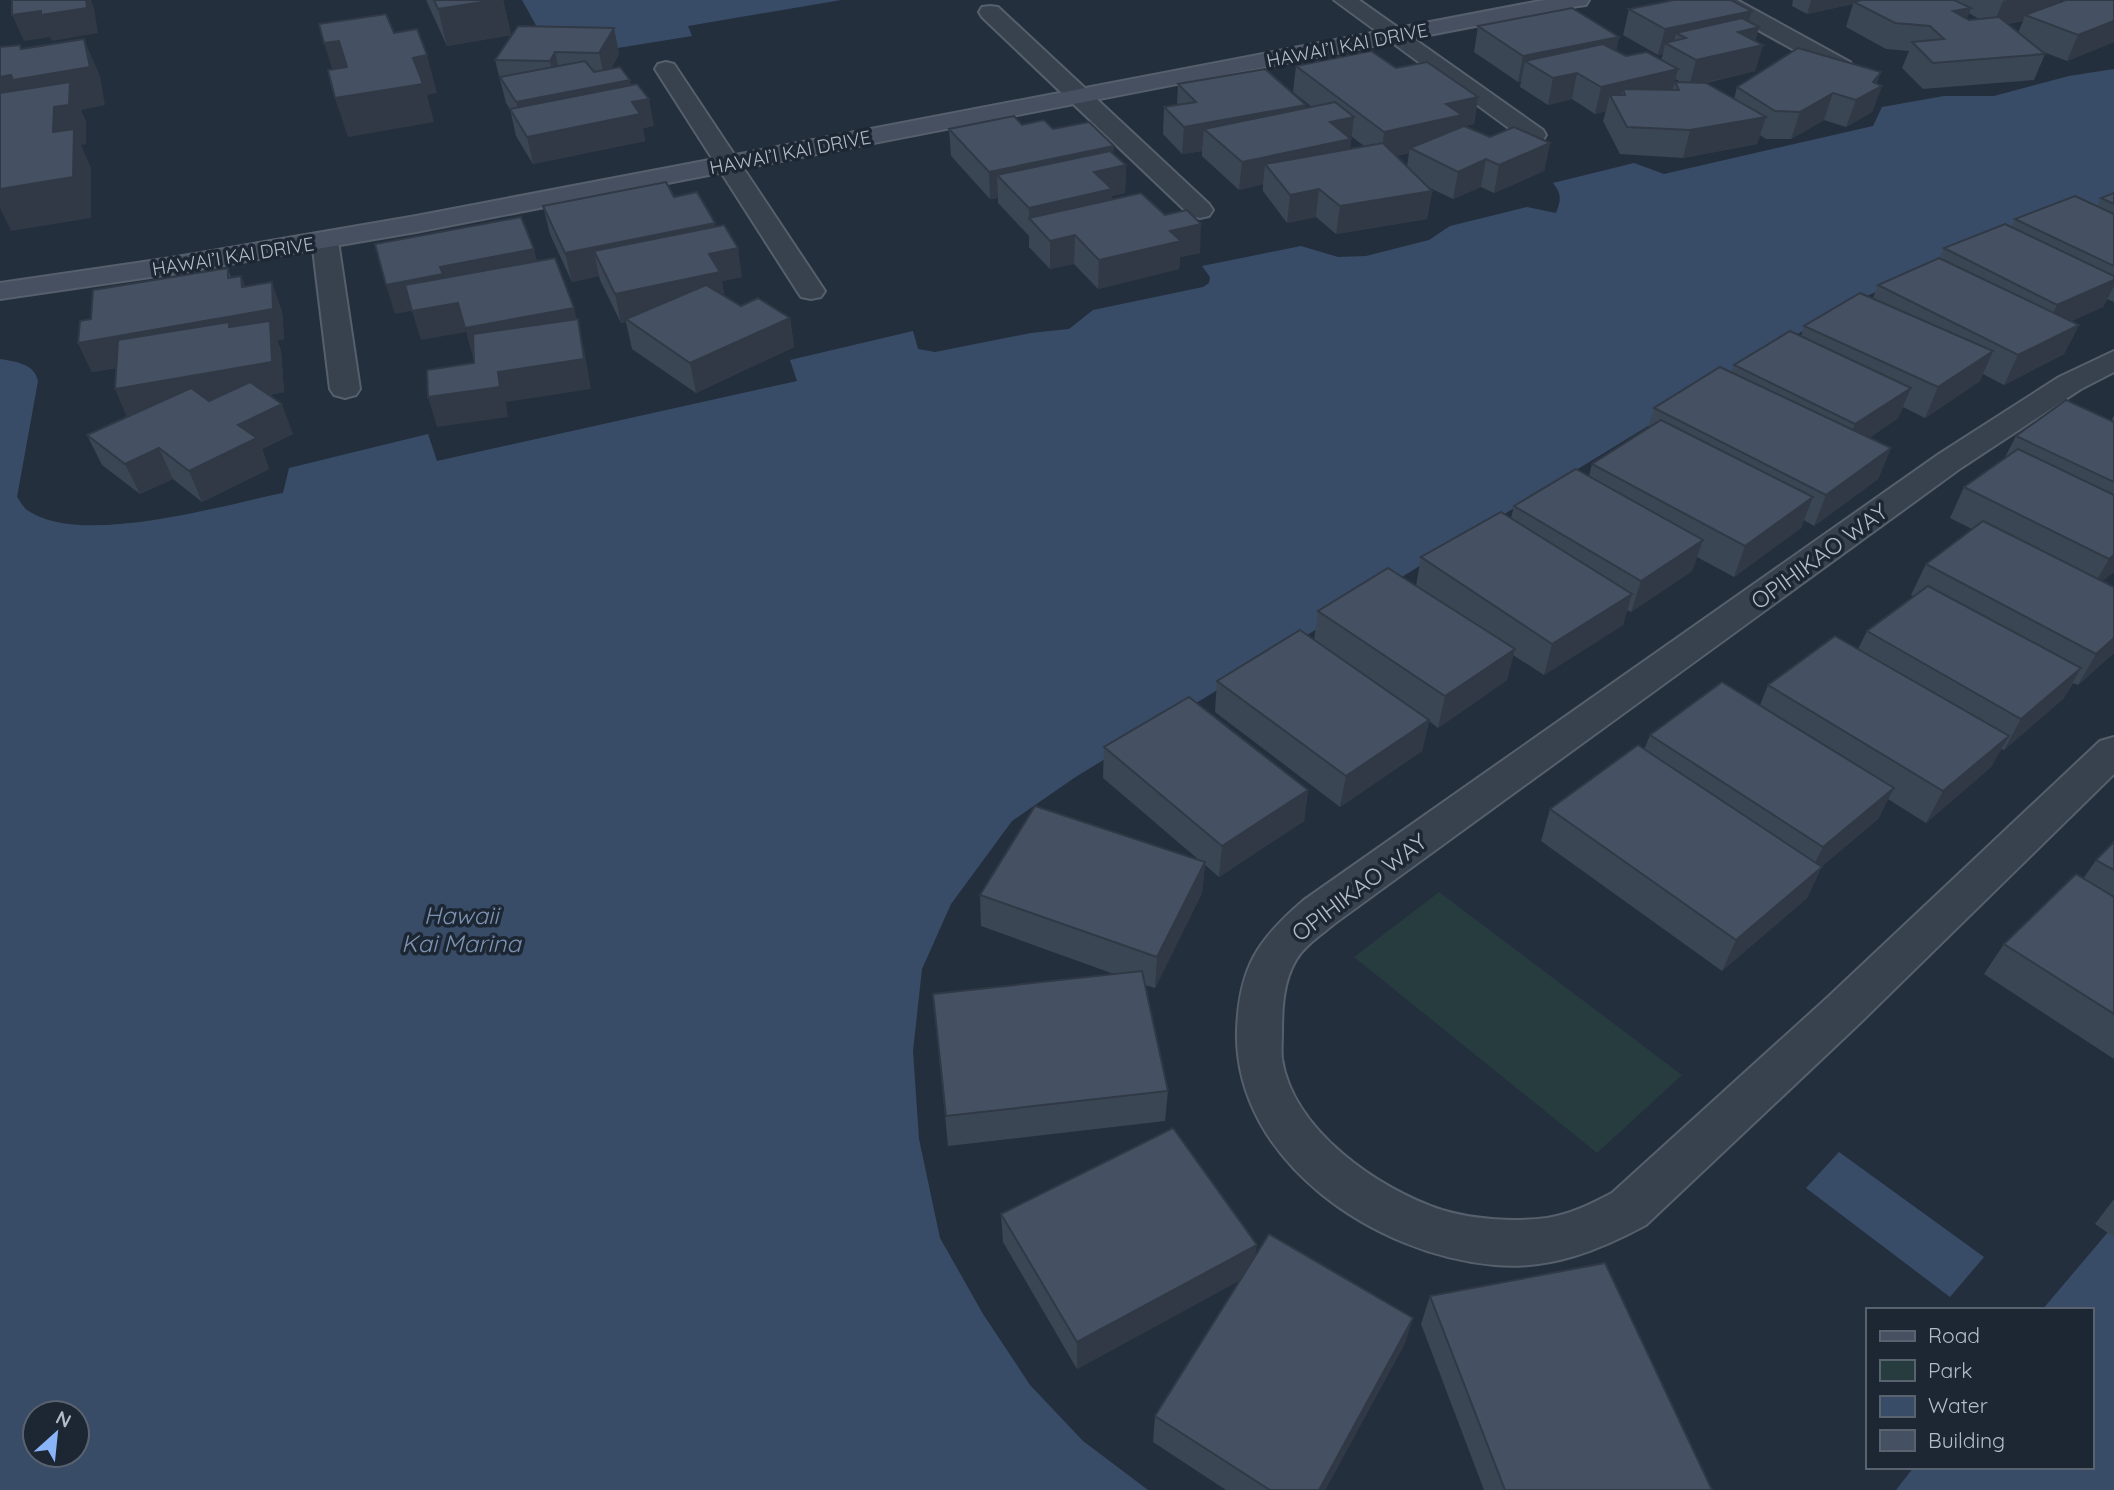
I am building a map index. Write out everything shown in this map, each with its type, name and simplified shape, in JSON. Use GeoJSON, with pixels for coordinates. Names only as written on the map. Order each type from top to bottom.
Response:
{"type":"FeatureCollection","features":[{"type":"Feature","properties":{"kind":"main road","name":"HAWAI’I KAI DRIVE"},"geometry":{"type":"LineString","coordinates":[[0,291],[325,241],[1578,0]]}},
{"type":"Feature","properties":{"kind":"street"},"geometry":{"type":"LineString","coordinates":[[1345,0],[1534,135]]}},
{"type":"Feature","properties":{"kind":"street"},"geometry":{"type":"LineString","coordinates":[[1721,0],[1842,67]]}},
{"type":"Feature","properties":{"kind":"street"},"geometry":{"type":"LineString","coordinates":[[990,12],[1200,210]]}},
{"type":"Feature","properties":{"kind":"street"},"geometry":{"type":"LineString","coordinates":[[666,69],[811,291]]}},
{"type":"Feature","properties":{"kind":"street"},"geometry":{"type":"LineString","coordinates":[[325,241],[345,389]]}},
{"type":"Feature","properties":{"kind":"street","name":"OPIHIKAO WAY"},"geometry":{"type":"LineString","coordinates":[[2114,360],[2035,405],[1950,461],[1319,912],[1286,941],[1265,981],[1256,1026],[1261,1067],[1277,1110],[1304,1148],[1339,1183],[1389,1212],[1443,1234],[1498,1243],[1543,1242],[1587,1232],[1629,1209],[1844,1010],[2114,751]]}},
{"type":"Feature","properties":{"kind":"green space"},"geometry":{"type":"Polygon","coordinates":[[[1439,892],[1682,1075],[1597,1153],[1354,957],[1439,892]]]}},
{"type":"Feature","properties":{"kind":"water"},"geometry":{"type":"Polygon","coordinates":[[[522,0],[841,0],[688,26],[692,36],[605,50],[538,29],[522,0]]]}},
{"type":"Feature","properties":{"kind":"water","name":"Hawaii Kai Marina"},"geometry":{"type":"Polygon","coordinates":[[[2114,69],[2114,201],[1919,272],[1837,310],[1074,778],[1012,821],[951,904],[922,969],[913,1051],[919,1139],[940,1238],[983,1314],[1030,1385],[1083,1441],[1148,1490],[0,1490],[0,359],[28,367],[33,370],[38,381],[17,497],[26,509],[51,521],[81,525],[152,520],[283,493],[289,468],[428,434],[437,461],[797,381],[790,360],[913,331],[918,349],[935,352],[1031,333],[1069,329],[1093,310],[1203,287],[1209,283],[1210,277],[1202,266],[1301,246],[1338,257],[1366,256],[1429,240],[1450,226],[1527,207],[1556,213],[1560,197],[1553,183],[1634,163],[1664,174],[1873,126],[1882,107],[1944,96],[1994,96],[2069,76],[2114,69]]]}},
{"type":"Feature","properties":{"kind":"water"},"geometry":{"type":"Polygon","coordinates":[[[1839,1152],[1984,1257],[1950,1297],[1806,1188],[1839,1152]]]}},
{"type":"Feature","properties":{"kind":"water"},"geometry":{"type":"Polygon","coordinates":[[[2114,1225],[2114,1490],[1896,1490],[1912,1469],[2093,1469],[2093,1308],[2044,1308],[2114,1225]]]}},
{"type":"Feature","properties":{"kind":"building"},"geometry":{"type":"Polygon","coordinates":[[[12,0],[86,0],[87,8],[41,15],[41,11],[12,15],[12,0]]]}},
{"type":"Feature","properties":{"kind":"building"},"geometry":{"type":"Polygon","coordinates":[[[434,0],[495,0],[438,9],[434,0]]]}},
{"type":"Feature","properties":{"kind":"building"},"geometry":{"type":"Polygon","coordinates":[[[1674,0],[1731,0],[1752,11],[1665,29],[1629,9],[1674,0]]]}},
{"type":"Feature","properties":{"kind":"building"},"geometry":{"type":"Polygon","coordinates":[[[1954,0],[1971,8],[1953,11],[1969,20],[1999,17],[2045,54],[1933,63],[1912,42],[1944,39],[1930,26],[1895,23],[1854,2],[1954,0]]]}},
{"type":"Feature","properties":{"kind":"building"},"geometry":{"type":"Polygon","coordinates":[[[2066,0],[2114,0],[2114,21],[2078,35],[2025,15],[2066,0]]]}},
{"type":"Feature","properties":{"kind":"building"},"geometry":{"type":"Polygon","coordinates":[[[1572,8],[1619,37],[1523,56],[1478,26],[1572,8]]]}},
{"type":"Feature","properties":{"kind":"building"},"geometry":{"type":"Polygon","coordinates":[[[386,14],[394,33],[417,29],[427,55],[413,58],[423,84],[335,98],[328,70],[347,67],[339,41],[324,43],[319,24],[386,14]]]}},
{"type":"Feature","properties":{"kind":"building"},"geometry":{"type":"Polygon","coordinates":[[[1742,18],[1759,27],[1738,32],[1763,45],[1696,60],[1665,43],[1686,38],[1676,33],[1742,18]]]}},
{"type":"Feature","properties":{"kind":"building"},"geometry":{"type":"Polygon","coordinates":[[[518,26],[614,28],[599,53],[555,52],[550,61],[495,60],[518,26]]]}},
{"type":"Feature","properties":{"kind":"building"},"geometry":{"type":"Polygon","coordinates":[[[84,39],[90,67],[13,80],[11,75],[0,77],[0,47],[20,45],[21,49],[84,39]]]}},
{"type":"Feature","properties":{"kind":"building"},"geometry":{"type":"Polygon","coordinates":[[[1603,44],[1626,56],[1647,52],[1678,69],[1601,87],[1577,73],[1553,78],[1525,61],[1603,44]]]}},
{"type":"Feature","properties":{"kind":"building"},"geometry":{"type":"Polygon","coordinates":[[[1798,48],[1881,72],[1873,82],[1882,86],[1856,100],[1833,93],[1800,112],[1775,111],[1737,87],[1798,48]]]}},
{"type":"Feature","properties":{"kind":"building"},"geometry":{"type":"Polygon","coordinates":[[[1371,51],[1396,68],[1427,62],[1478,97],[1446,104],[1462,115],[1384,132],[1296,66],[1371,51]]]}},
{"type":"Feature","properties":{"kind":"building"},"geometry":{"type":"Polygon","coordinates":[[[585,61],[594,72],[620,67],[630,80],[516,102],[500,77],[585,61]]]}},
{"type":"Feature","properties":{"kind":"building"},"geometry":{"type":"Polygon","coordinates":[[[1265,69],[1306,105],[1184,127],[1164,107],[1196,102],[1178,84],[1265,69]]]}},
{"type":"Feature","properties":{"kind":"building"},"geometry":{"type":"Polygon","coordinates":[[[70,82],[69,105],[54,107],[53,132],[74,129],[73,177],[0,189],[0,93],[70,82]]]}},
{"type":"Feature","properties":{"kind":"building"},"geometry":{"type":"Polygon","coordinates":[[[1675,82],[1706,83],[1766,117],[1690,130],[1627,127],[1610,95],[1625,95],[1623,89],[1679,90],[1675,82]]]}},
{"type":"Feature","properties":{"kind":"building"},"geometry":{"type":"Polygon","coordinates":[[[637,84],[649,99],[632,102],[640,114],[527,137],[510,109],[637,84]]]}},
{"type":"Feature","properties":{"kind":"building"},"geometry":{"type":"Polygon","coordinates":[[[1335,102],[1354,117],[1330,122],[1351,139],[1242,162],[1204,129],[1335,102]]]}},
{"type":"Feature","properties":{"kind":"building"},"geometry":{"type":"Polygon","coordinates":[[[1014,116],[1022,125],[1044,120],[1053,129],[1089,122],[1114,146],[989,172],[949,129],[1014,116]]]}},
{"type":"Feature","properties":{"kind":"building"},"geometry":{"type":"Polygon","coordinates":[[[1464,126],[1490,137],[1514,127],[1550,143],[1499,165],[1486,159],[1458,172],[1410,148],[1464,126]]]}},
{"type":"Feature","properties":{"kind":"building"},"geometry":{"type":"Polygon","coordinates":[[[1383,143],[1432,191],[1340,206],[1319,189],[1290,195],[1265,164],[1383,143]]]}},
{"type":"Feature","properties":{"kind":"building"},"geometry":{"type":"Polygon","coordinates":[[[1110,151],[1126,165],[1094,172],[1112,189],[1029,208],[997,175],[1110,151]]]}},
{"type":"Feature","properties":{"kind":"building"},"geometry":{"type":"Polygon","coordinates":[[[666,182],[674,197],[697,192],[715,223],[565,253],[543,206],[666,182]]]}},
{"type":"Feature","properties":{"kind":"building"},"geometry":{"type":"Polygon","coordinates":[[[1141,193],[1165,215],[1187,210],[1201,224],[1170,231],[1181,241],[1099,260],[1075,235],[1050,241],[1029,218],[1141,193]]]}},
{"type":"Feature","properties":{"kind":"building"},"geometry":{"type":"Polygon","coordinates":[[[2114,193],[2114,204],[2101,198],[2114,193]]]}},
{"type":"Feature","properties":{"kind":"building"},"geometry":{"type":"Polygon","coordinates":[[[2075,196],[2114,214],[2114,266],[2015,219],[2075,196]]]}},
{"type":"Feature","properties":{"kind":"building"},"geometry":{"type":"Polygon","coordinates":[[[521,217],[534,249],[440,267],[443,274],[386,285],[375,244],[521,217]]]}},
{"type":"Feature","properties":{"kind":"building"},"geometry":{"type":"Polygon","coordinates":[[[2005,224],[2114,276],[2114,280],[2057,305],[1944,248],[2005,224]]]}},
{"type":"Feature","properties":{"kind":"building"},"geometry":{"type":"Polygon","coordinates":[[[724,225],[738,248],[709,254],[720,272],[615,294],[594,251],[724,225]]]}},
{"type":"Feature","properties":{"kind":"building"},"geometry":{"type":"Polygon","coordinates":[[[555,258],[574,308],[465,328],[458,303],[412,311],[405,285],[555,258]]]}},
{"type":"Feature","properties":{"kind":"building"},"geometry":{"type":"Polygon","coordinates":[[[1939,258],[2079,325],[2018,355],[1878,285],[1939,258]]]}},
{"type":"Feature","properties":{"kind":"building"},"geometry":{"type":"Polygon","coordinates":[[[228,268],[228,278],[241,276],[242,287],[272,282],[273,309],[78,343],[80,321],[91,319],[93,290],[228,268]]]}},
{"type":"Feature","properties":{"kind":"building"},"geometry":{"type":"Polygon","coordinates":[[[706,285],[741,306],[758,298],[790,318],[690,363],[626,319],[706,285]]]}},
{"type":"Feature","properties":{"kind":"building"},"geometry":{"type":"Polygon","coordinates":[[[1860,293],[1993,351],[1938,387],[1804,326],[1860,293]]]}},
{"type":"Feature","properties":{"kind":"building"},"geometry":{"type":"Polygon","coordinates":[[[578,319],[584,359],[498,372],[500,387],[428,397],[427,370],[474,363],[473,334],[578,319]]]}},
{"type":"Feature","properties":{"kind":"building"},"geometry":{"type":"Polygon","coordinates":[[[270,321],[272,362],[115,389],[118,340],[229,322],[229,327],[270,321]]]}},
{"type":"Feature","properties":{"kind":"building"},"geometry":{"type":"Polygon","coordinates":[[[1790,331],[1911,388],[1855,424],[1734,365],[1790,331]]]}},
{"type":"Feature","properties":{"kind":"building"},"geometry":{"type":"Polygon","coordinates":[[[1720,367],[1891,448],[1826,495],[1654,408],[1720,367]]]}},
{"type":"Feature","properties":{"kind":"building"},"geometry":{"type":"Polygon","coordinates":[[[250,382],[282,404],[238,425],[257,438],[189,471],[159,448],[125,464],[87,435],[191,388],[209,401],[250,382]]]}},
{"type":"Feature","properties":{"kind":"building"},"geometry":{"type":"Polygon","coordinates":[[[2066,400],[2114,422],[2114,482],[2016,436],[2066,400]]]}},
{"type":"Feature","properties":{"kind":"building"},"geometry":{"type":"Polygon","coordinates":[[[1661,420],[1813,497],[1745,546],[1592,464],[1661,420]]]}},
{"type":"Feature","properties":{"kind":"building"},"geometry":{"type":"Polygon","coordinates":[[[2018,449],[2114,495],[2114,555],[2109,559],[1964,487],[2018,449]]]}},
{"type":"Feature","properties":{"kind":"building"},"geometry":{"type":"Polygon","coordinates":[[[1576,469],[1703,540],[1641,581],[1514,506],[1576,469]]]}},
{"type":"Feature","properties":{"kind":"building"},"geometry":{"type":"Polygon","coordinates":[[[1501,512],[1632,594],[1552,644],[1421,557],[1501,512]]]}},
{"type":"Feature","properties":{"kind":"building"},"geometry":{"type":"Polygon","coordinates":[[[1983,521],[2114,587],[2114,638],[2096,654],[1926,564],[1983,521]]]}},
{"type":"Feature","properties":{"kind":"building"},"geometry":{"type":"Polygon","coordinates":[[[1388,568],[1515,649],[1445,696],[1318,611],[1388,568]]]}},
{"type":"Feature","properties":{"kind":"building"},"geometry":{"type":"Polygon","coordinates":[[[1928,586],[2081,668],[2021,719],[1867,631],[1928,586]]]}},
{"type":"Feature","properties":{"kind":"building"},"geometry":{"type":"Polygon","coordinates":[[[1300,630],[1429,720],[1346,776],[1217,681],[1300,630]]]}},
{"type":"Feature","properties":{"kind":"building"},"geometry":{"type":"Polygon","coordinates":[[[1835,636],[2009,736],[1943,791],[1768,685],[1835,636]]]}},
{"type":"Feature","properties":{"kind":"building"},"geometry":{"type":"Polygon","coordinates":[[[1722,682],[1894,788],[1823,847],[1650,735],[1722,682]]]}},
{"type":"Feature","properties":{"kind":"building"},"geometry":{"type":"Polygon","coordinates":[[[1189,697],[1308,790],[1222,846],[1104,747],[1189,697]]]}},
{"type":"Feature","properties":{"kind":"building"},"geometry":{"type":"Polygon","coordinates":[[[1638,745],[1822,867],[1736,940],[1550,809],[1638,745]]]}},
{"type":"Feature","properties":{"kind":"building"},"geometry":{"type":"Polygon","coordinates":[[[1035,806],[1205,862],[1157,957],[980,895],[1035,806]]]}},
{"type":"Feature","properties":{"kind":"building"},"geometry":{"type":"Polygon","coordinates":[[[2114,842],[2114,870],[2096,860],[2114,842]]]}},
{"type":"Feature","properties":{"kind":"building"},"geometry":{"type":"Polygon","coordinates":[[[2076,874],[2114,897],[2114,1014],[2004,944],[2076,874]]]}},
{"type":"Feature","properties":{"kind":"building"},"geometry":{"type":"Polygon","coordinates":[[[1142,971],[1168,1091],[946,1116],[933,994],[1142,971]]]}},
{"type":"Feature","properties":{"kind":"building"},"geometry":{"type":"Polygon","coordinates":[[[1173,1128],[1257,1245],[1077,1342],[1001,1214],[1173,1128]]]}},
{"type":"Feature","properties":{"kind":"building"},"geometry":{"type":"Polygon","coordinates":[[[1269,1234],[1413,1318],[1319,1490],[1270,1490],[1155,1416],[1269,1234]]]}},
{"type":"Feature","properties":{"kind":"building"},"geometry":{"type":"Polygon","coordinates":[[[1605,1263],[1712,1490],[1505,1490],[1430,1296],[1605,1263]]]}}]}
